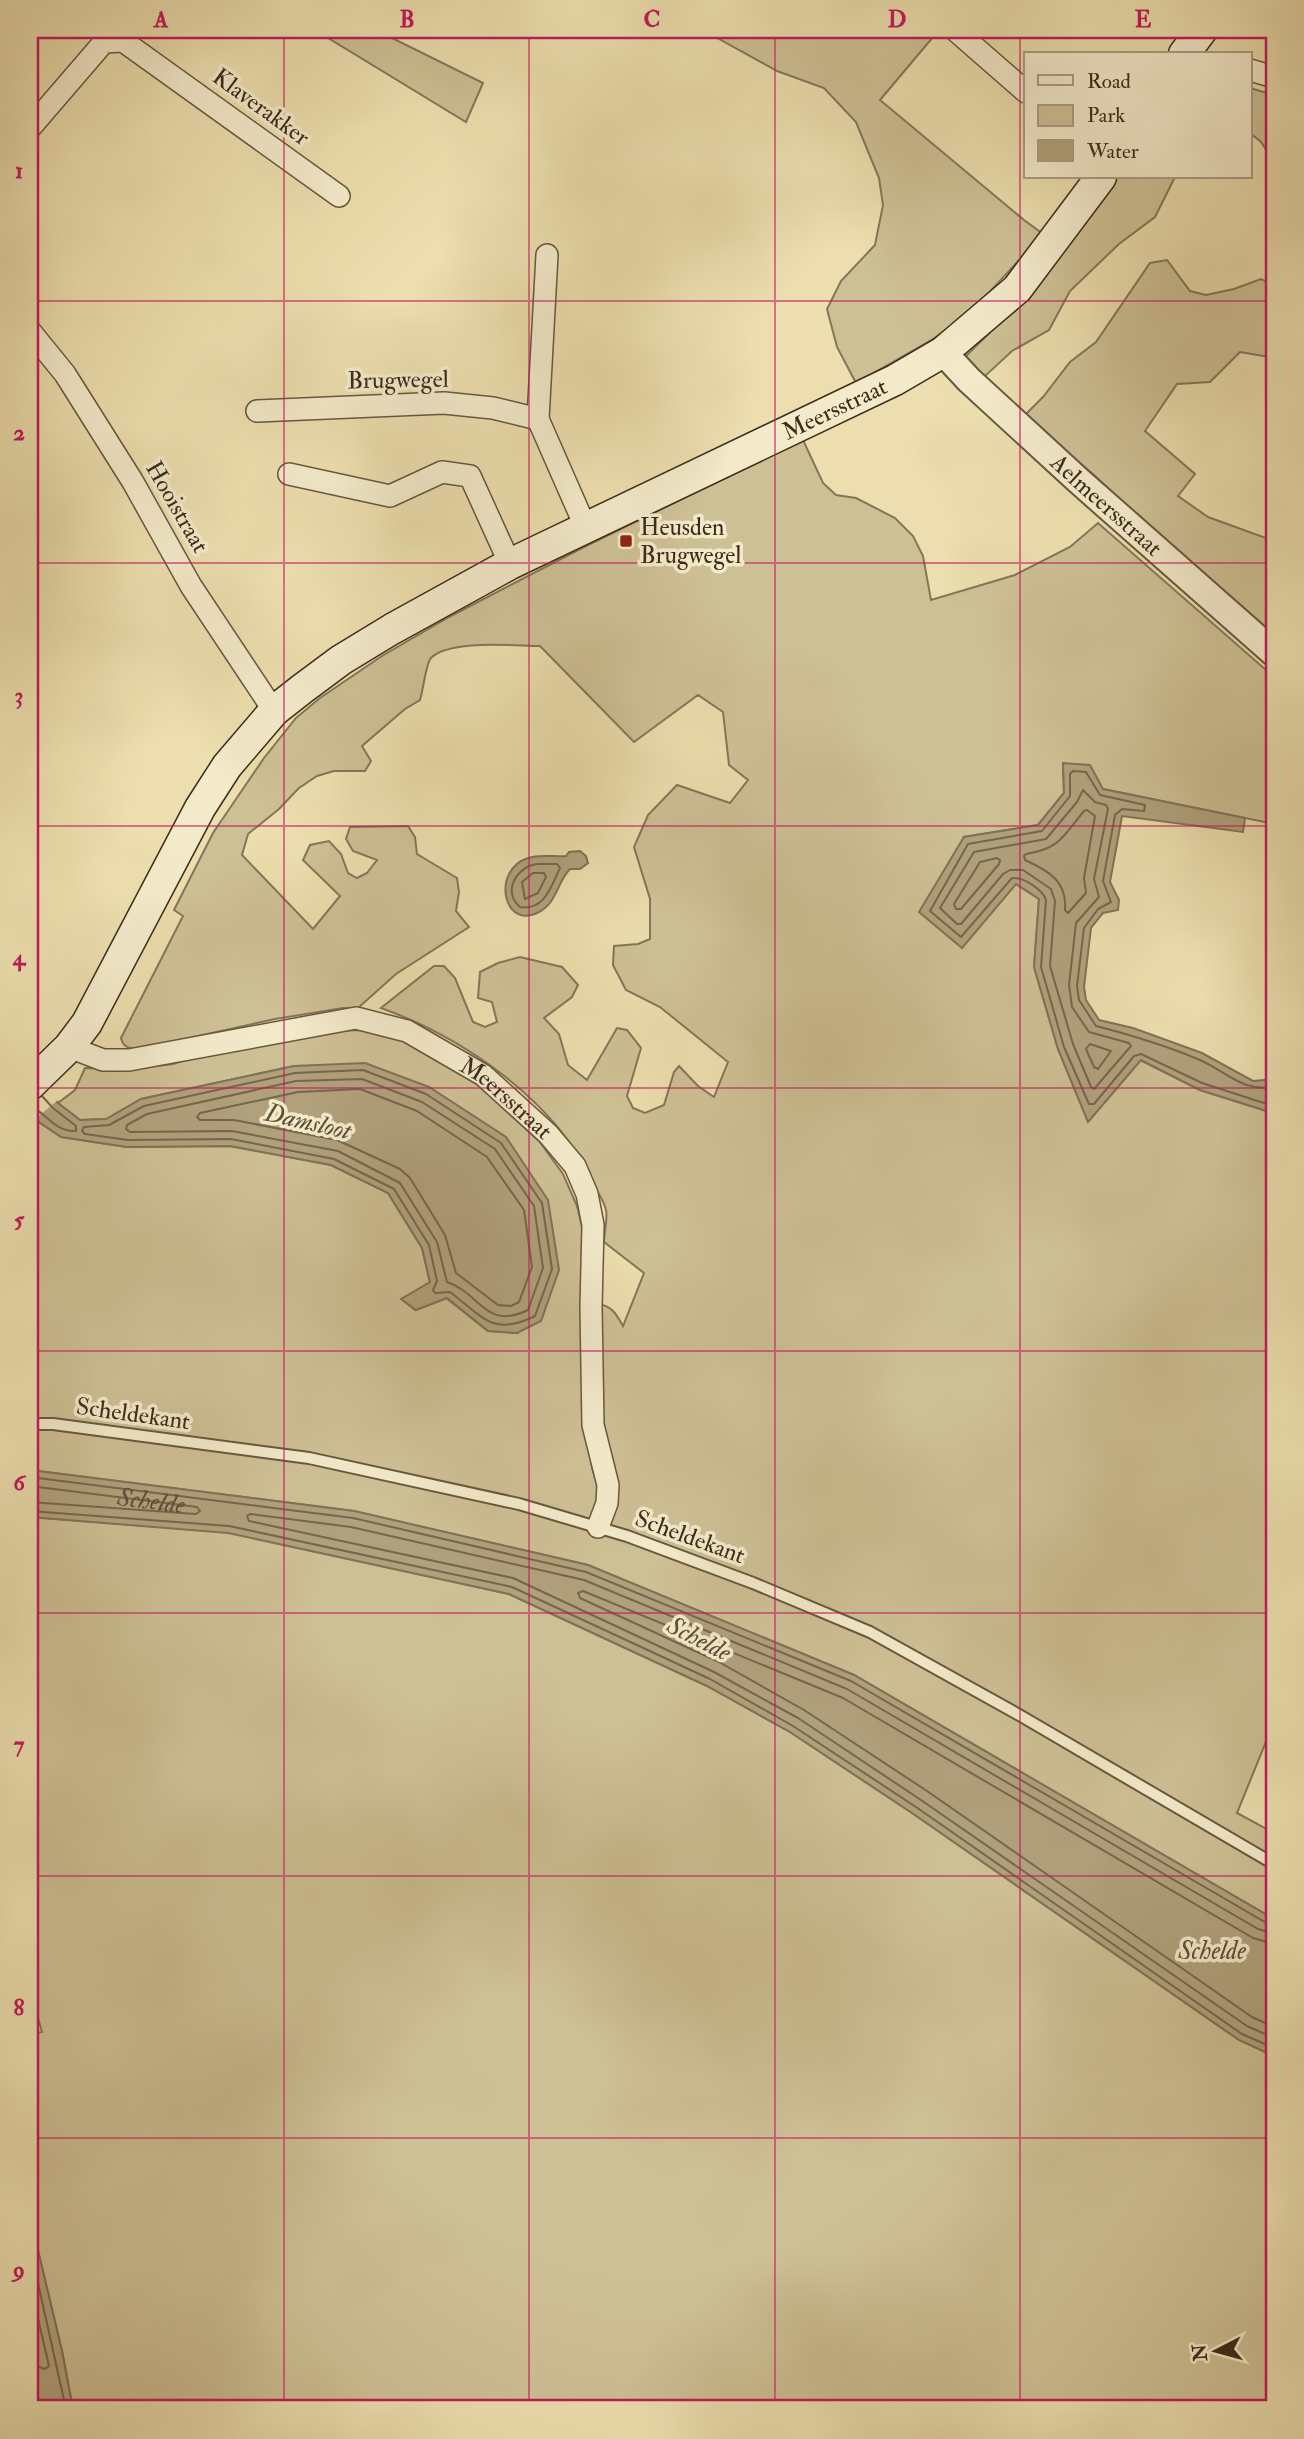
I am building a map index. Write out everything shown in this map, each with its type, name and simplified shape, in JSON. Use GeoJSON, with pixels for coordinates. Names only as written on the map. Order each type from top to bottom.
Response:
{"type":"FeatureCollection","features":[{"type":"Feature","properties":{"kind":"main road","name":"Meersstraat"},"geometry":{"type":"LineString","coordinates":[[37,1078],[69,1046],[87,1023],[200,808],[227,766],[274,711],[341,660],[510,564],[895,380],[943,352],[1017,289],[1100,178]]}},
{"type":"Feature","properties":{"kind":"street"},"geometry":{"type":"LineString","coordinates":[[955,30],[1024,90]]}},
{"type":"Feature","properties":{"kind":"street","name":"Klaverakker"},"geometry":{"type":"LineString","coordinates":[[30,128],[104,42],[123,41],[339,196]]}},
{"type":"Feature","properties":{"kind":"street"},"geometry":{"type":"LineString","coordinates":[[1252,70],[1274,77]]}},
{"type":"Feature","properties":{"kind":"street"},"geometry":{"type":"LineString","coordinates":[[547,255],[538,419],[585,526]]}},
{"type":"Feature","properties":{"kind":"street","name":"Hooistraat"},"geometry":{"type":"LineString","coordinates":[[30,331],[65,374],[133,482],[191,586],[274,711]]}},
{"type":"Feature","properties":{"kind":"street","name":"Aelmeersstraat"},"geometry":{"type":"LineString","coordinates":[[943,352],[969,380],[1079,481],[1274,653]]}},
{"type":"Feature","properties":{"kind":"street","name":"Brugwegel"},"geometry":{"type":"LineString","coordinates":[[257,411],[444,402],[493,408],[538,419]]}},
{"type":"Feature","properties":{"kind":"street"},"geometry":{"type":"LineString","coordinates":[[289,474],[390,496],[442,472],[470,477],[510,564]]}},
{"type":"Feature","properties":{"kind":"street","name":"Meersstraat"},"geometry":{"type":"LineString","coordinates":[[69,1046],[103,1060],[129,1060],[356,1018],[407,1031],[482,1075],[548,1134],[575,1166],[587,1194],[593,1225],[593,1425],[608,1485],[607,1503],[598,1527]]}},
{"type":"Feature","properties":{"kind":"lane","name":"Scheldekant"},"geometry":{"type":"LineString","coordinates":[[30,1424],[53,1424],[309,1458],[519,1504],[598,1527],[753,1583],[870,1632],[1021,1716],[1274,1864]]}},
{"type":"Feature","properties":{"kind":"green space"},"geometry":{"type":"Polygon","coordinates":[[[315,30],[376,30],[483,83],[466,122],[315,30]]]}},
{"type":"Feature","properties":{"kind":"green space"},"geometry":{"type":"Polygon","coordinates":[[[703,30],[939,30],[880,100],[1043,234],[973,310],[933,339],[856,383],[837,347],[827,309],[841,281],[875,245],[883,205],[879,178],[856,122],[824,88],[777,71],[703,30]]]}},
{"type":"Feature","properties":{"kind":"green space"},"geometry":{"type":"Polygon","coordinates":[[[1252,89],[1274,95],[1274,162],[1261,142],[1252,135],[1252,89]]]}},
{"type":"Feature","properties":{"kind":"green space"},"geometry":{"type":"Polygon","coordinates":[[[1117,178],[1174,178],[1155,217],[1119,244],[1070,291],[1049,330],[1012,351],[983,378],[963,359],[1034,289],[1117,178]]]}},
{"type":"Feature","properties":{"kind":"green space"},"geometry":{"type":"Polygon","coordinates":[[[1167,260],[1190,291],[1206,295],[1261,279],[1274,285],[1274,344],[1269,357],[1240,352],[1210,382],[1177,384],[1145,431],[1195,474],[1178,496],[1208,517],[1274,541],[1274,638],[1251,625],[1095,476],[1024,416],[1043,397],[1070,362],[1096,342],[1150,263],[1167,260]]]}},
{"type":"Feature","properties":{"kind":"green space"},"geometry":{"type":"Polygon","coordinates":[[[803,440],[823,483],[836,495],[856,498],[895,518],[913,536],[923,556],[931,600],[1015,575],[1070,547],[1098,523],[1274,677],[1274,824],[1103,789],[1063,764],[1064,793],[1038,825],[964,837],[1016,884],[1039,899],[1034,967],[1058,1049],[1088,1121],[1140,1060],[1200,1090],[1270,1112],[1274,1108],[1274,1722],[1237,1813],[1274,1833],[1274,1919],[854,1675],[588,1565],[354,1511],[30,1470],[30,1129],[39,1122],[61,1137],[127,1147],[230,1146],[331,1165],[388,1193],[422,1248],[430,1283],[402,1299],[415,1310],[446,1298],[488,1331],[517,1333],[294,1066],[141,1099],[107,1119],[80,1120],[58,1103],[75,1090],[85,1068],[131,1069],[173,1064],[195,1057],[329,1031],[365,1030],[428,1051],[470,1077],[539,1141],[563,1174],[577,1206],[583,1231],[586,1435],[593,1472],[613,1467],[601,1407],[599,1304],[611,1309],[623,1326],[644,1273],[604,1242],[606,1214],[602,1199],[576,1152],[555,1124],[530,1098],[474,1054],[412,1020],[381,1008],[434,966],[444,966],[455,978],[473,1022],[485,1027],[497,1022],[492,1002],[478,998],[480,972],[498,963],[520,957],[562,967],[578,985],[572,997],[544,1018],[559,1034],[568,1065],[587,1080],[617,1028],[627,1030],[641,1048],[627,1096],[633,1108],[645,1113],[664,1105],[674,1072],[679,1066],[698,1086],[714,1097],[728,1062],[660,1007],[626,990],[613,965],[614,946],[638,944],[650,939],[650,899],[634,847],[648,815],[677,785],[730,803],[748,780],[729,765],[723,712],[698,695],[634,742],[540,646],[483,645],[440,652],[429,661],[420,700],[405,709],[362,746],[371,761],[365,771],[334,771],[317,776],[299,788],[279,809],[248,834],[242,855],[313,929],[340,896],[303,860],[310,845],[329,841],[341,854],[348,873],[357,878],[367,873],[377,860],[353,851],[346,839],[350,827],[408,826],[415,837],[417,854],[457,878],[459,892],[456,911],[469,927],[396,974],[358,1008],[275,1019],[139,1049],[125,1046],[121,1038],[183,916],[174,910],[213,833],[264,758],[296,718],[320,698],[382,656],[449,617],[588,545],[803,440]]]}},
{"type":"Feature","properties":{"kind":"green space"},"geometry":{"type":"Polygon","coordinates":[[[30,1517],[228,1532],[509,1594],[707,1686],[790,1732],[912,1813],[1239,2040],[1274,2056],[1274,2409],[73,2409],[30,2217],[30,2034],[42,2032],[30,1989],[30,1517]]]}},
{"type":"Feature","properties":{"kind":"water"},"geometry":{"type":"Polygon","coordinates":[[[1063,763],[1090,765],[1103,789],[1245,818],[1243,832],[1122,816],[1110,882],[1119,900],[1118,910],[1103,913],[1091,928],[1084,987],[1086,1000],[1099,1020],[1133,1028],[1202,1053],[1253,1081],[1274,1079],[1274,1108],[1270,1112],[1200,1090],[1141,1060],[1088,1122],[1058,1049],[1034,967],[1039,899],[1016,884],[962,948],[919,912],[964,837],[1038,825],[1064,793],[1063,763]]]}},
{"type":"Feature","properties":{"kind":"water"},"geometry":{"type":"Polygon","coordinates":[[[580,851],[586,856],[588,863],[580,869],[570,869],[545,908],[527,916],[517,913],[510,906],[506,897],[506,885],[509,874],[516,865],[532,857],[566,856],[569,852],[580,851]]]}},
{"type":"Feature","properties":{"kind":"water","name":"Damsloot"},"geometry":{"type":"Polygon","coordinates":[[[365,1063],[429,1087],[506,1137],[548,1200],[559,1270],[541,1321],[517,1333],[488,1331],[447,1298],[416,1310],[401,1299],[430,1282],[422,1248],[388,1193],[331,1165],[230,1146],[127,1147],[61,1137],[39,1122],[30,1111],[30,1071],[58,1103],[80,1120],[106,1119],[141,1099],[294,1066],[365,1063]]]}},
{"type":"Feature","properties":{"kind":"water","name":"Schelde"},"geometry":{"type":"Polygon","coordinates":[[[30,1470],[354,1511],[588,1565],[854,1675],[1274,1919],[1274,2056],[1239,2040],[912,1813],[790,1732],[707,1686],[509,1594],[228,1533],[30,1517],[30,1470]]]}},
{"type":"Feature","properties":{"kind":"water"},"geometry":{"type":"Polygon","coordinates":[[[30,2217],[73,2409],[40,2409],[30,2366],[30,2217]]]}},
{"type":"Feature","properties":{"kind":"pier"},"geometry":{"type":"Polygon","coordinates":[[[30,1068],[59,1099],[33,1121],[30,1117],[30,1068]]]}},
{"type":"Feature","properties":{"kind":"place","name":"Heusden Brugwegel"},"geometry":{"type":"Point","coordinates":[626,541]}}]}
